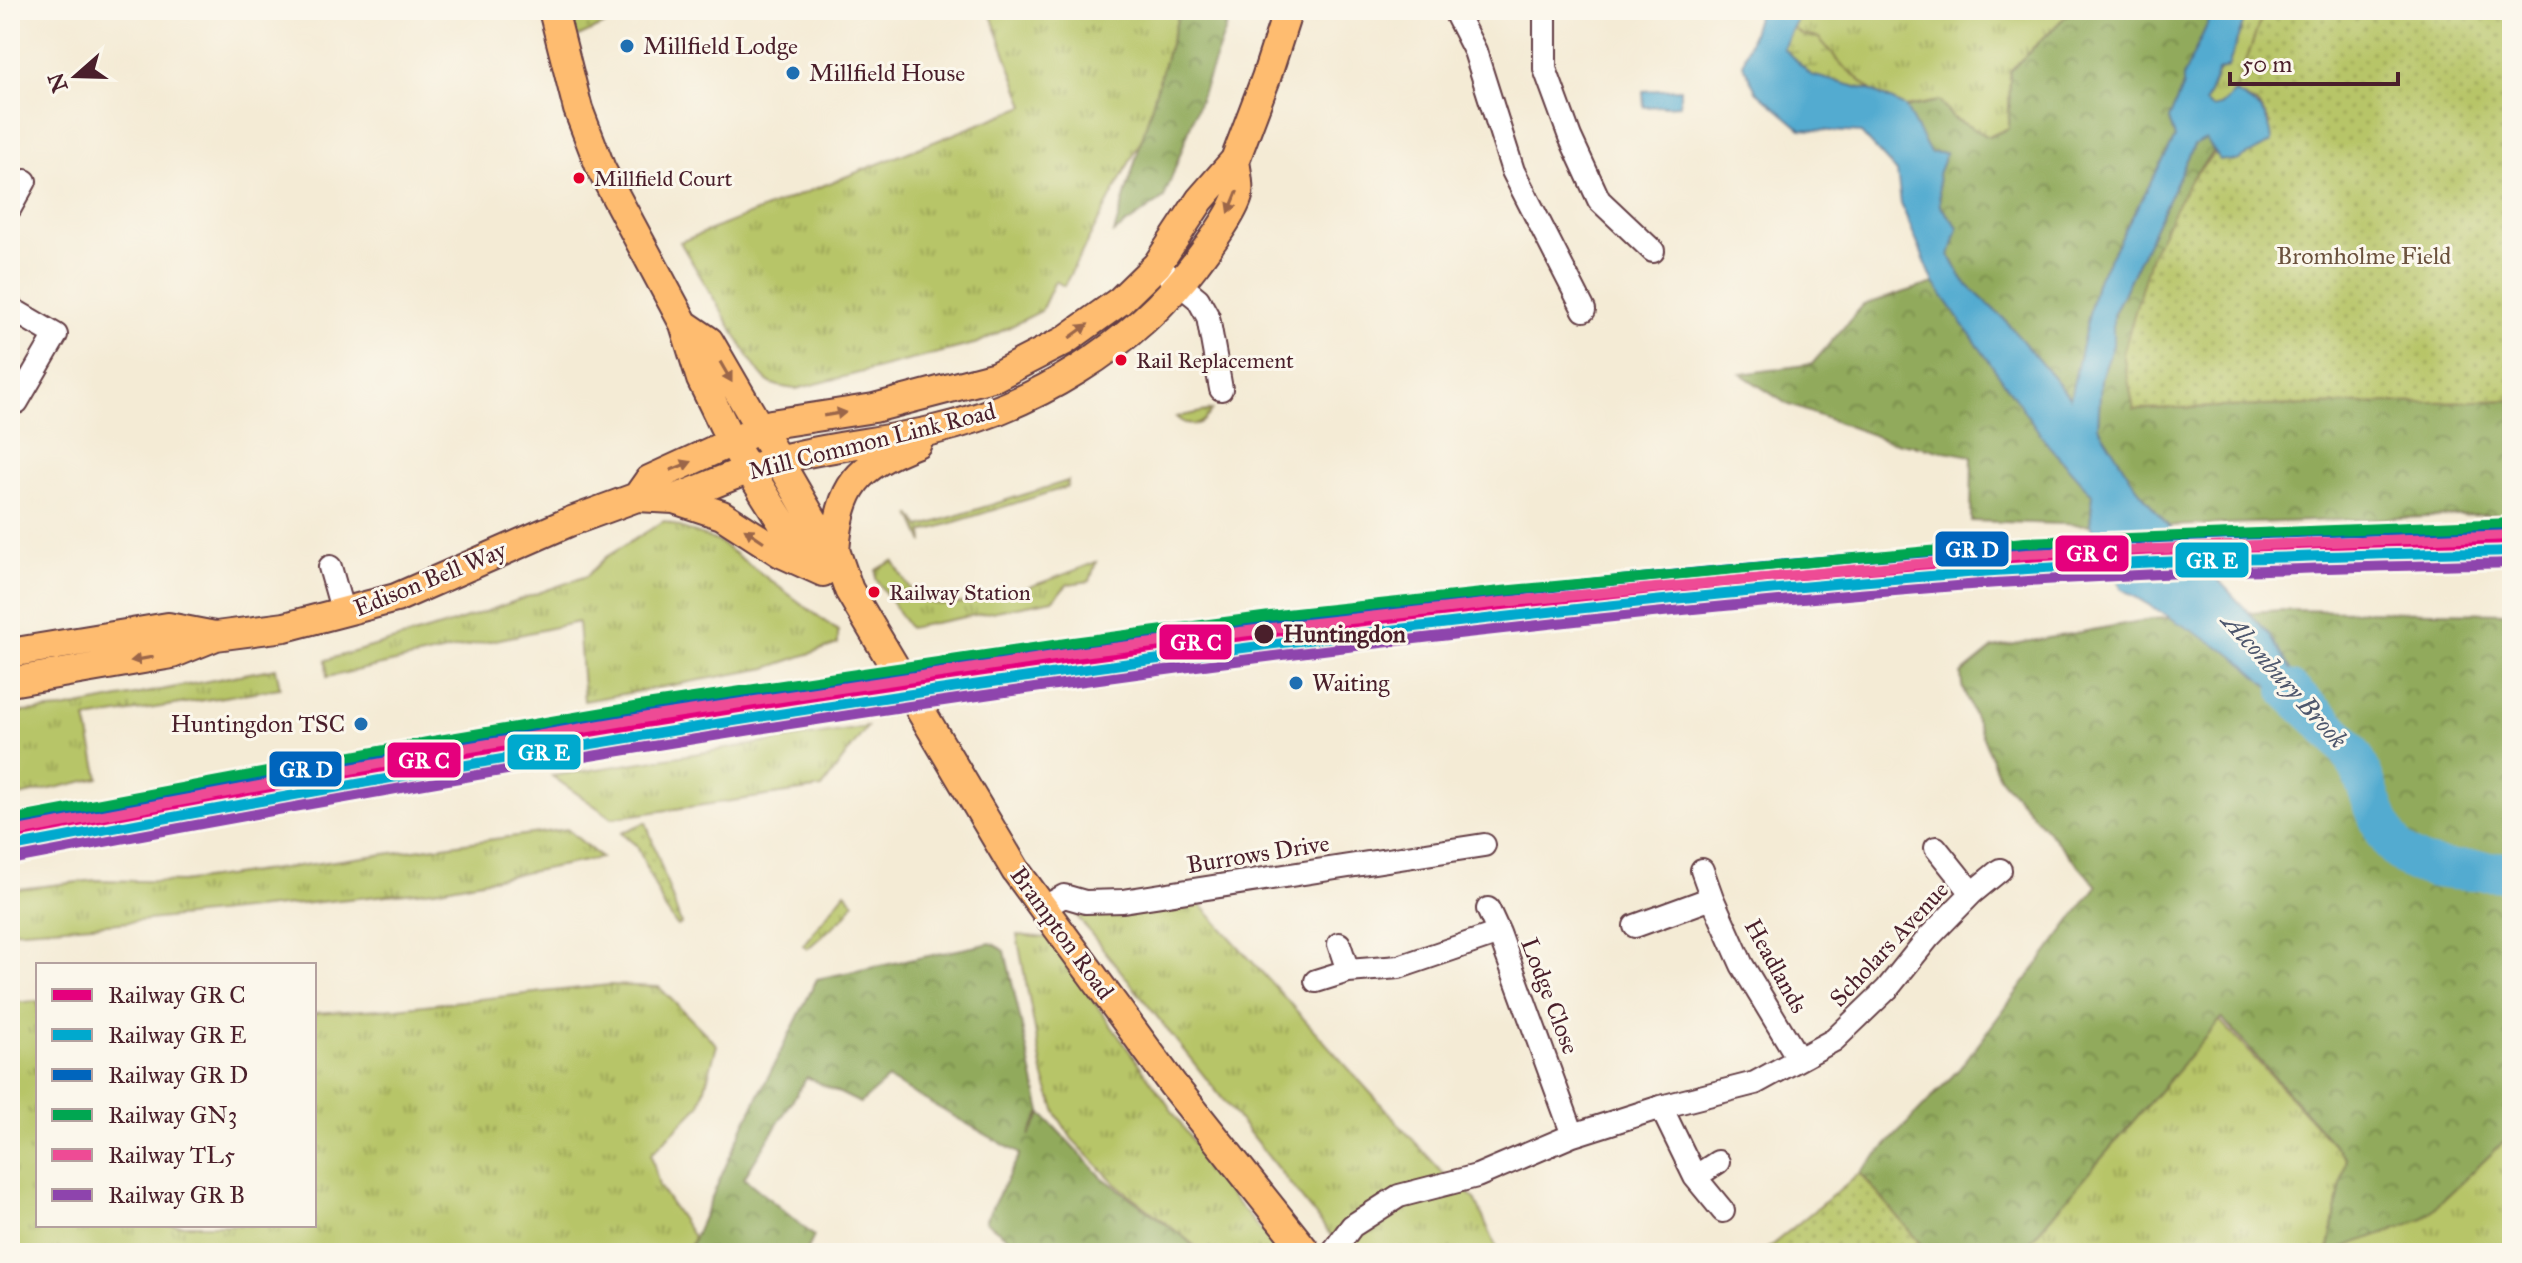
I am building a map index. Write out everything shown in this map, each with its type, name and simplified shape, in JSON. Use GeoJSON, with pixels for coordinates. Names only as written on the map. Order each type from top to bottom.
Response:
{"type":"FeatureCollection","features":[{"type":"Feature","properties":{"kind":"main road","name":"Brampton Road"},"geometry":{"type":"LineString","coordinates":[[553,10],[578,109],[601,169],[684,324],[701,379],[731,441],[790,535],[829,561]]}},
{"type":"Feature","properties":{"kind":"main road","name":"Mill Common Link Road"},"geometry":{"type":"LineString","coordinates":[[759,428],[874,408],[996,376],[1064,341],[1120,301],[1157,265],[1200,200],[1235,160],[1288,10]]}},
{"type":"Feature","properties":{"kind":"main road","name":"Mill Common Link Road"},"geometry":{"type":"LineString","coordinates":[[674,499],[777,460],[931,431],[987,415],[1055,381],[1112,346],[1180,285],[1213,240],[1238,195],[1235,160]]}},
{"type":"Feature","properties":{"kind":"main road","name":"Brampton Road"},"geometry":{"type":"LineString","coordinates":[[684,324],[709,341],[813,520],[829,561],[867,618],[990,830],[1043,908],[1173,1085],[1307,1253]]}},
{"type":"Feature","properties":{"kind":"main road","name":"Edison Bell Way"},"geometry":{"type":"LineString","coordinates":[[637,497],[649,480],[759,428]]}},
{"type":"Feature","properties":{"kind":"main road"},"geometry":{"type":"LineString","coordinates":[[674,499],[722,515],[781,553],[829,561],[849,487],[860,475],[891,453],[925,440],[931,431]]}},
{"type":"Feature","properties":{"kind":"main road","name":"Edison Bell Way"},"geometry":{"type":"LineString","coordinates":[[10,682],[172,654],[216,636],[285,627],[343,613],[396,598],[569,522],[637,497],[674,499]]}},
{"type":"Feature","properties":{"kind":"main road","name":"Edison Bell Way"},"geometry":{"type":"LineString","coordinates":[[10,653],[168,627],[216,636]]}},
{"type":"Feature","properties":{"kind":"street"},"geometry":{"type":"LineString","coordinates":[[1454,10],[1475,51],[1513,171],[1584,310]]}},
{"type":"Feature","properties":{"kind":"street"},"geometry":{"type":"LineString","coordinates":[[1545,10],[1545,69],[1570,137],[1599,200],[1653,251]]}},
{"type":"Feature","properties":{"kind":"street"},"geometry":{"type":"LineString","coordinates":[[10,208],[25,181]]}},
{"type":"Feature","properties":{"kind":"street"},"geometry":{"type":"LineString","coordinates":[[1157,265],[1198,299],[1208,317],[1221,389]]}},
{"type":"Feature","properties":{"kind":"street"},"geometry":{"type":"LineString","coordinates":[[10,308],[56,335],[17,402]]}},
{"type":"Feature","properties":{"kind":"street"},"geometry":{"type":"LineString","coordinates":[[330,567],[343,613]]}},
{"type":"Feature","properties":{"kind":"street"},"geometry":{"type":"LineString","coordinates":[[61,674],[68,642]]}},
{"type":"Feature","properties":{"kind":"street","name":"Burrows Drive"},"geometry":{"type":"LineString","coordinates":[[1043,908],[1064,896],[1085,902],[1123,901],[1484,845]]}},
{"type":"Feature","properties":{"kind":"street","name":"Scholars Avenue"},"geometry":{"type":"LineString","coordinates":[[1332,1253],[1352,1226],[1399,1196],[1477,1176],[1573,1135],[1661,1107],[1755,1083],[1834,1040],[1887,989],[1928,938],[1972,893],[1936,848]]}},
{"type":"Feature","properties":{"kind":"street","name":"Headlands"},"geometry":{"type":"LineString","coordinates":[[1702,870],[1742,965],[1798,1058]]}},
{"type":"Feature","properties":{"kind":"street"},"geometry":{"type":"LineString","coordinates":[[1972,893],[2000,870]]}},
{"type":"Feature","properties":{"kind":"street"},"geometry":{"type":"LineString","coordinates":[[1635,926],[1712,898]]}},
{"type":"Feature","properties":{"kind":"street"},"geometry":{"type":"LineString","coordinates":[[1488,909],[1499,933]]}},
{"type":"Feature","properties":{"kind":"street","name":"Lodge Close"},"geometry":{"type":"LineString","coordinates":[[1316,981],[1348,971],[1399,967],[1499,933],[1573,1135]]}},
{"type":"Feature","properties":{"kind":"street"},"geometry":{"type":"LineString","coordinates":[[1339,944],[1348,971]]}},
{"type":"Feature","properties":{"kind":"street"},"geometry":{"type":"LineString","coordinates":[[1661,1107],[1695,1177],[1723,1211]]}},
{"type":"Feature","properties":{"kind":"street"},"geometry":{"type":"LineString","coordinates":[[1695,1177],[1718,1162]]}},
{"type":"Feature","properties":{"kind":"green space"},"geometry":{"type":"Polygon","coordinates":[[[559,10],[624,10],[624,16],[565,43],[559,10]]]}},
{"type":"Feature","properties":{"kind":"green space"},"geometry":{"type":"Polygon","coordinates":[[[989,10],[1210,10],[1064,286],[1055,281],[1041,311],[978,343],[796,389],[768,382],[750,359],[680,242],[1025,106],[989,10]]]}},
{"type":"Feature","properties":{"kind":"green space"},"geometry":{"type":"Polygon","coordinates":[[[1180,10],[1233,10],[1164,198],[1114,233],[1180,10]]]}},
{"type":"Feature","properties":{"kind":"green space"},"geometry":{"type":"Polygon","coordinates":[[[1801,10],[2072,10],[2010,71],[2009,128],[1988,137],[1953,118],[1939,101],[1905,107],[1872,91],[1841,64],[1819,39],[1802,35],[1793,28],[1801,10]]]}},
{"type":"Feature","properties":{"kind":"green space"},"geometry":{"type":"Polygon","coordinates":[[[2072,10],[2214,10],[2183,77],[2183,86],[2169,119],[2175,138],[2096,283],[2071,399],[2004,319],[1963,281],[1950,255],[1958,227],[1940,206],[1938,174],[1946,153],[1930,153],[1905,108],[1939,101],[1953,118],[1989,137],[2009,128],[2010,71],[2072,10]]]}},
{"type":"Feature","properties":{"kind":"green space"},"geometry":{"type":"Polygon","coordinates":[[[2241,10],[2264,10],[2235,93],[2220,106],[2212,108],[2205,103],[2218,71],[2228,67],[2243,23],[2241,10]]]}},
{"type":"Feature","properties":{"kind":"green space","name":"Bromholme Field"},"geometry":{"type":"Polygon","coordinates":[[[2264,10],[2512,10],[2512,400],[2134,409],[2123,354],[2151,255],[2190,180],[2216,152],[2271,124],[2257,104],[2235,93],[2264,10]]]}},
{"type":"Feature","properties":{"kind":"green space"},"geometry":{"type":"Polygon","coordinates":[[[1793,28],[1802,35],[1819,38],[1841,64],[1872,91],[1810,75],[1783,48],[1793,28]]]}},
{"type":"Feature","properties":{"kind":"green space"},"geometry":{"type":"Polygon","coordinates":[[[2206,138],[2214,151],[2190,180],[2134,409],[2512,400],[2512,514],[2168,526],[2137,488],[2098,426],[2101,378],[2113,345],[2113,315],[2194,145],[2206,138]]]}},
{"type":"Feature","properties":{"kind":"green space"},"geometry":{"type":"Polygon","coordinates":[[[1934,283],[2049,446],[2093,495],[2090,525],[1971,521],[1972,456],[1889,441],[1787,404],[1741,374],[1812,364],[1863,305],[1934,283]]]}},
{"type":"Feature","properties":{"kind":"green space"},"geometry":{"type":"Polygon","coordinates":[[[1212,410],[1205,420],[1191,425],[1176,417],[1212,410]]]}},
{"type":"Feature","properties":{"kind":"green space"},"geometry":{"type":"Polygon","coordinates":[[[1068,481],[1067,487],[923,532],[924,543],[911,514],[920,527],[1068,481]]]}},
{"type":"Feature","properties":{"kind":"green space"},"geometry":{"type":"Polygon","coordinates":[[[664,521],[719,542],[838,631],[838,644],[767,668],[584,701],[578,622],[327,677],[326,660],[447,625],[587,576],[606,557],[664,521]]]}},
{"type":"Feature","properties":{"kind":"green space"},"geometry":{"type":"Polygon","coordinates":[[[893,561],[917,597],[932,603],[953,604],[1005,594],[1096,562],[1090,581],[1068,584],[1053,600],[909,628],[876,579],[876,570],[893,561]]]}},
{"type":"Feature","properties":{"kind":"green space"},"geometry":{"type":"Polygon","coordinates":[[[2281,610],[2512,613],[2512,1134],[2423,1219],[2328,1253],[2346,1158],[2222,1018],[2020,1253],[1928,1253],[1860,1173],[1959,1069],[2097,886],[1999,777],[1962,686],[1961,674],[1993,648],[2152,619],[2281,610]]]}},
{"type":"Feature","properties":{"kind":"green space"},"geometry":{"type":"Polygon","coordinates":[[[276,668],[280,688],[86,719],[99,778],[10,798],[10,713],[62,709],[276,668]]]}},
{"type":"Feature","properties":{"kind":"green space"},"geometry":{"type":"Polygon","coordinates":[[[867,727],[822,788],[612,818],[552,776],[867,727]]]}},
{"type":"Feature","properties":{"kind":"green space"},"geometry":{"type":"Polygon","coordinates":[[[646,822],[681,924],[677,926],[665,909],[637,846],[621,833],[646,822]]]}},
{"type":"Feature","properties":{"kind":"green space"},"geometry":{"type":"Polygon","coordinates":[[[567,829],[601,858],[435,890],[119,923],[10,931],[10,890],[96,880],[182,882],[567,829]]]}},
{"type":"Feature","properties":{"kind":"green space"},"geometry":{"type":"Polygon","coordinates":[[[845,892],[854,902],[845,916],[807,949],[803,945],[845,892]]]}},
{"type":"Feature","properties":{"kind":"green space"},"geometry":{"type":"Polygon","coordinates":[[[1201,905],[1442,1172],[1475,1199],[1495,1244],[1503,1253],[1345,1253],[1077,916],[1201,905]]]}},
{"type":"Feature","properties":{"kind":"green space"},"geometry":{"type":"Polygon","coordinates":[[[1017,935],[1048,938],[1227,1192],[1281,1253],[1204,1253],[1116,1184],[1072,1139],[1057,1115],[1044,1078],[1017,935]]]}},
{"type":"Feature","properties":{"kind":"green space"},"geometry":{"type":"Polygon","coordinates":[[[991,943],[1005,951],[1041,1112],[1029,1136],[1042,1114],[1102,1177],[1201,1253],[1029,1253],[985,1221],[1020,1154],[888,1079],[860,1103],[807,1077],[744,1178],[814,1236],[806,1253],[687,1253],[744,1125],[817,979],[991,943]]]}},
{"type":"Feature","properties":{"kind":"green space"},"geometry":{"type":"Polygon","coordinates":[[[609,985],[659,987],[717,1045],[700,1105],[651,1154],[659,1186],[694,1238],[687,1253],[10,1253],[10,1003],[36,1001],[36,1227],[316,1227],[316,1013],[397,1008],[609,985]]]}},
{"type":"Feature","properties":{"kind":"green space"},"geometry":{"type":"Polygon","coordinates":[[[2215,1015],[2346,1158],[2329,1252],[2423,1219],[2512,1134],[2512,1253],[2025,1253],[2023,1250],[2215,1015]]]}},
{"type":"Feature","properties":{"kind":"green space"},"geometry":{"type":"Polygon","coordinates":[[[1860,1173],[1928,1253],[1762,1253],[1860,1173]]]}},
{"type":"Feature","properties":{"kind":"water"},"geometry":{"type":"Polygon","coordinates":[[[1759,10],[1801,10],[1783,48],[1811,75],[1872,91],[1905,107],[1930,153],[1946,153],[1938,174],[1940,206],[1958,227],[1950,256],[1963,281],[2004,319],[2070,398],[2096,283],[2175,138],[2169,119],[2183,86],[2183,77],[2214,10],[2241,10],[2243,23],[2228,67],[2218,71],[2205,103],[2212,108],[2220,106],[2235,93],[2243,97],[2266,118],[2272,142],[2237,161],[2220,160],[2206,139],[2194,145],[2113,315],[2113,345],[2101,378],[2098,426],[2137,488],[2168,526],[2269,634],[2343,753],[2233,655],[2122,589],[2090,525],[2093,495],[2049,446],[1934,283],[1901,204],[1897,172],[1861,133],[1801,129],[1756,91],[1743,64],[1759,10]]]}},
{"type":"Feature","properties":{"kind":"water"},"geometry":{"type":"Polygon","coordinates":[[[1680,89],[1680,105],[1644,107],[1643,91],[1680,89]]]}},
{"type":"Feature","properties":{"kind":"waterway","name":"Alconbury Brook"},"geometry":{"type":"LineString","coordinates":[[2289,690],[2350,752],[2384,830],[2405,856],[2420,864],[2441,869],[2512,872]]}},
{"type":"Feature","properties":{"kind":"transit line"},"geometry":{"type":"LineString","coordinates":[[10,823],[252,778],[736,696],[1222,626],[1466,597],[1710,571],[2024,545],[2512,527]]}},
{"type":"Feature","properties":{"kind":"transit line"},"geometry":{"type":"LineString","coordinates":[[10,835],[252,790],[736,708],[1222,639],[1466,609],[1710,583],[2024,557],[2512,539]]}},
{"type":"Feature","properties":{"kind":"transit line"},"geometry":{"type":"LineString","coordinates":[[12,847],[254,802],[738,720],[980,684],[1466,621],[1710,595],[2024,569],[2512,551]]}},
{"type":"Feature","properties":{"kind":"transit line"},"geometry":{"type":"LineString","coordinates":[[14,859],[255,814],[739,732],[1224,662],[1468,633],[1711,607],[2025,581],[2512,563]]}},
{"type":"Feature","properties":{"kind":"rail line","name":"GN3"},"geometry":{"type":"LineString","coordinates":[[10,820],[433,741],[646,705],[1286,614],[2025,542],[2512,523]]}},
{"type":"Feature","properties":{"kind":"rail line","name":"TL5"},"geometry":{"type":"LineString","coordinates":[[12,832],[648,717],[1074,653],[1288,626],[1502,602],[2026,554],[2512,535]]}},
{"type":"Feature","properties":{"kind":"place","name":"Millfield Lodge"},"geometry":{"type":"Point","coordinates":[627,46]}},
{"type":"Feature","properties":{"kind":"place","name":"Millfield House"},"geometry":{"type":"Point","coordinates":[793,73]}},
{"type":"Feature","properties":{"kind":"place","name":"Millfield Court"},"geometry":{"type":"Point","coordinates":[579,178]}},
{"type":"Feature","properties":{"kind":"place","name":"Rail Replacement"},"geometry":{"type":"Point","coordinates":[1121,360]}},
{"type":"Feature","properties":{"kind":"place","name":"Railway Station"},"geometry":{"type":"Point","coordinates":[874,592]}},
{"type":"Feature","properties":{"kind":"place","name":"Huntingdon"},"geometry":{"type":"Point","coordinates":[1264,634]}},
{"type":"Feature","properties":{"kind":"place","name":"Waiting"},"geometry":{"type":"Point","coordinates":[1296,683]}},
{"type":"Feature","properties":{"kind":"place","name":"Huntingdon TSC"},"geometry":{"type":"Point","coordinates":[361,724]}}]}
